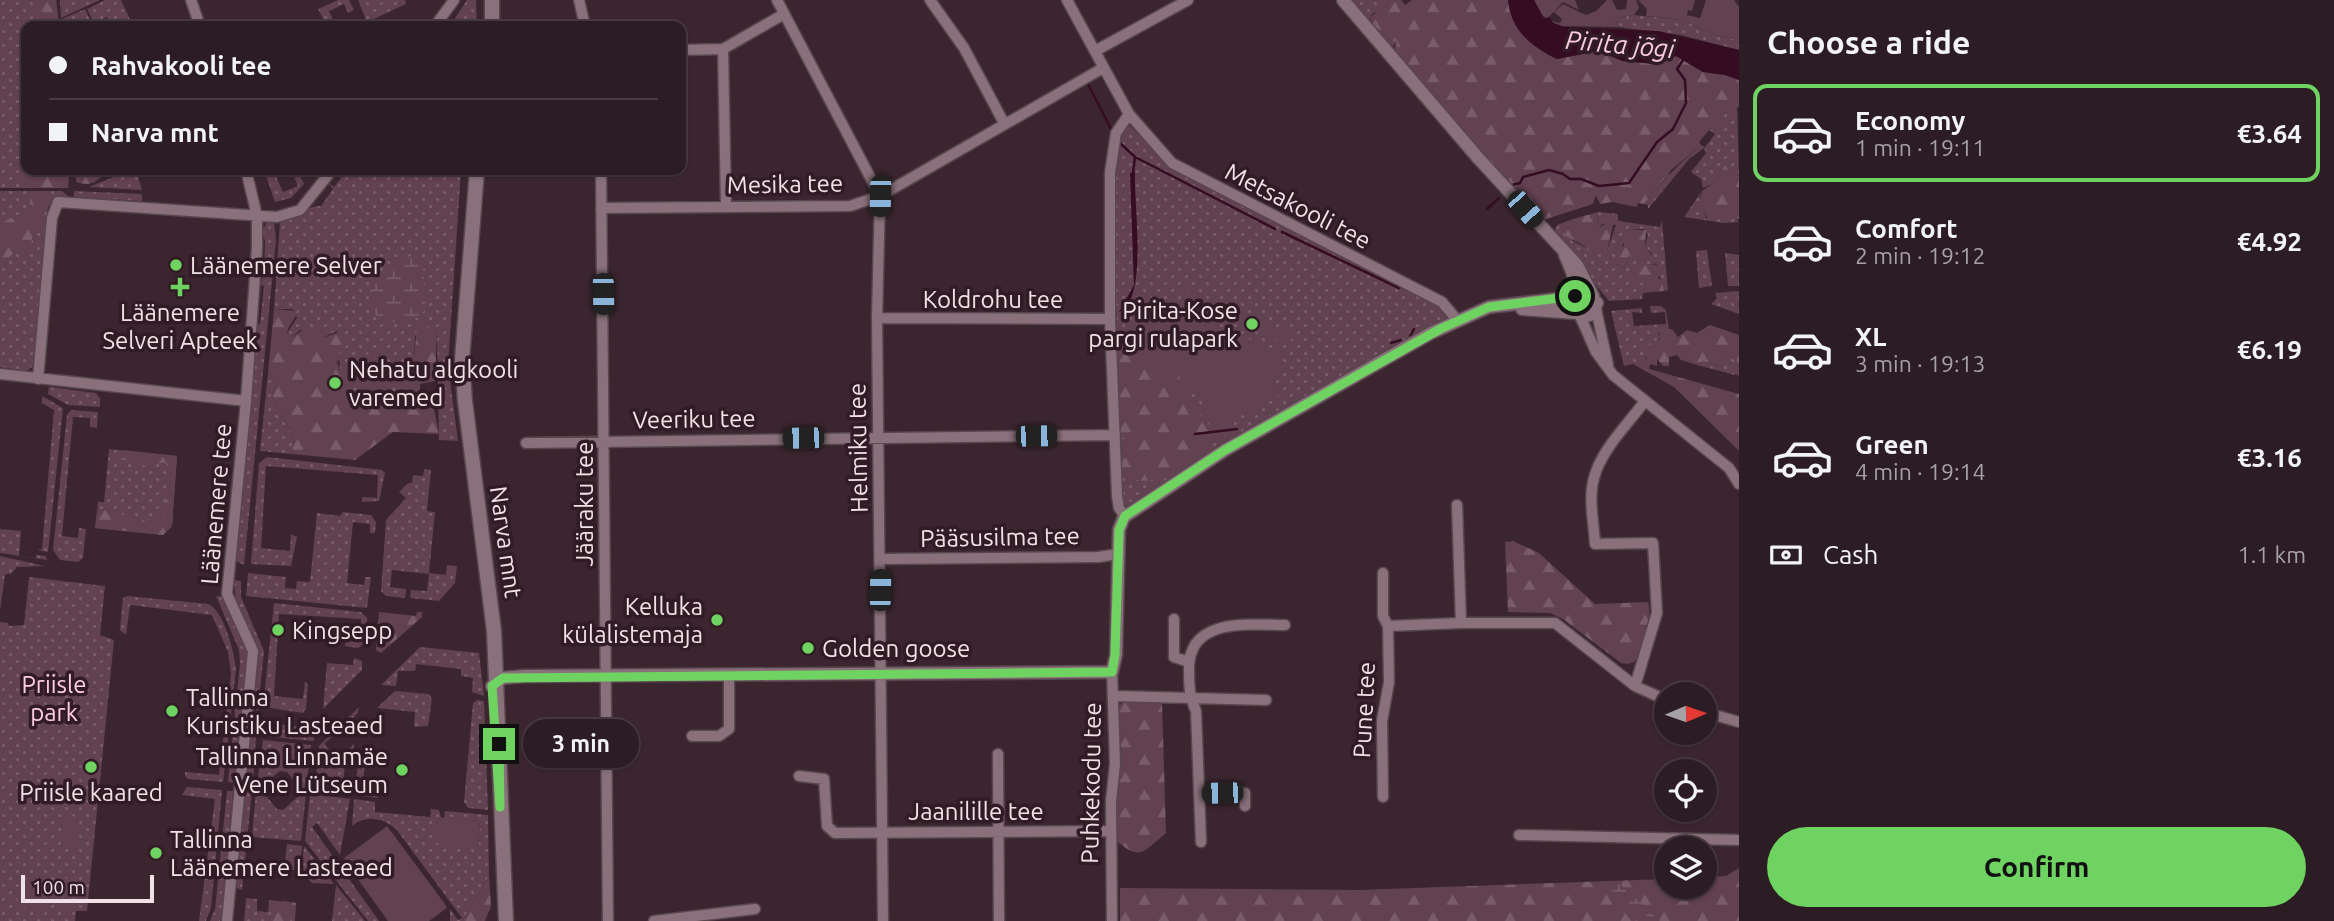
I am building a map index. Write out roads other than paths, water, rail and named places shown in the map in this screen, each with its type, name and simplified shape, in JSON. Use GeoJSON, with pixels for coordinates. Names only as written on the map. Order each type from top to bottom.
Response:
{"type":"FeatureCollection","features":[{"type":"Feature","properties":{"kind":"main road"},"geometry":{"type":"LineString","coordinates":[[492,0],[492,21]]}},
{"type":"Feature","properties":{"kind":"main road","name":"Narva mnt"},"geometry":{"type":"LineString","coordinates":[[477,175],[463,360],[477,506],[488,571],[504,916]]}},
{"type":"Feature","properties":{"kind":"street"},"geometry":{"type":"LineString","coordinates":[[191,0],[198,21]]}},
{"type":"Feature","properties":{"kind":"street"},"geometry":{"type":"LineString","coordinates":[[439,21],[454,0]]}},
{"type":"Feature","properties":{"kind":"street"},"geometry":{"type":"LineString","coordinates":[[579,0],[584,21]]}},
{"type":"Feature","properties":{"kind":"street","name":"Helmiku tee"},"geometry":{"type":"LineString","coordinates":[[777,0],[880,196],[877,318],[883,921]]}},
{"type":"Feature","properties":{"kind":"street"},"geometry":{"type":"LineString","coordinates":[[930,0],[964,48],[1004,123]]}},
{"type":"Feature","properties":{"kind":"street"},"geometry":{"type":"LineString","coordinates":[[1067,0],[1129,114]]}},
{"type":"Feature","properties":{"kind":"street"},"geometry":{"type":"LineString","coordinates":[[1095,51],[1188,0]]}},
{"type":"Feature","properties":{"kind":"street"},"geometry":{"type":"LineString","coordinates":[[1343,0],[1581,271],[1595,303],[1609,368]]}},
{"type":"Feature","properties":{"kind":"street"},"geometry":{"type":"LineString","coordinates":[[686,50],[723,50],[784,14]]}},
{"type":"Feature","properties":{"kind":"street"},"geometry":{"type":"LineString","coordinates":[[723,50],[726,206]]}},
{"type":"Feature","properties":{"kind":"street","name":"Mesika tee"},"geometry":{"type":"LineString","coordinates":[[601,208],[850,206],[880,196],[1103,68]]}},
{"type":"Feature","properties":{"kind":"street","name":"Puhkekodu tee"},"geometry":{"type":"LineString","coordinates":[[1112,921],[1111,831],[1115,764],[1112,672],[1120,526],[1125,516],[1117,501],[1110,319],[1111,156],[1118,129],[1129,114]]}},
{"type":"Feature","properties":{"kind":"street","name":"Metsakooli tee"},"geometry":{"type":"LineString","coordinates":[[1129,114],[1152,145],[1178,167],[1446,304],[1458,320]]}},
{"type":"Feature","properties":{"kind":"street","name":"Läänemere tee"},"geometry":{"type":"LineString","coordinates":[[227,921],[253,651],[227,594],[246,401],[257,216],[247,175]]}},
{"type":"Feature","properties":{"kind":"street"},"geometry":{"type":"LineString","coordinates":[[38,379],[52,218],[58,202],[276,217],[300,210],[328,175]]}},
{"type":"Feature","properties":{"kind":"street","name":"Jääraku tee"},"geometry":{"type":"LineString","coordinates":[[601,175],[608,921]]}},
{"type":"Feature","properties":{"kind":"street"},"geometry":{"type":"LineString","coordinates":[[1565,255],[1574,278],[1575,296],[1572,303],[1596,352],[1609,368],[1645,401],[1729,468],[1739,484]]}},
{"type":"Feature","properties":{"kind":"street"},"geometry":{"type":"LineString","coordinates":[[1125,516],[1225,450],[1407,345],[1458,320],[1497,305],[1575,296],[1582,292],[1595,303]]}},
{"type":"Feature","properties":{"kind":"street"},"geometry":{"type":"LineString","coordinates":[[1473,314],[1526,309],[1590,316],[1595,303]]}},
{"type":"Feature","properties":{"kind":"street","name":"Koldrohu tee"},"geometry":{"type":"LineString","coordinates":[[877,318],[1110,319]]}},
{"type":"Feature","properties":{"kind":"street"},"geometry":{"type":"LineString","coordinates":[[0,374],[246,401]]}},
{"type":"Feature","properties":{"kind":"street"},"geometry":{"type":"LineString","coordinates":[[1635,686],[1657,613],[1653,543],[1595,544],[1593,495],[1594,479],[1604,458],[1645,401]]}},
{"type":"Feature","properties":{"kind":"street","name":"Veeriku tee"},"geometry":{"type":"LineString","coordinates":[[526,443],[1115,435]]}},
{"type":"Feature","properties":{"kind":"street"},"geometry":{"type":"LineString","coordinates":[[1457,505],[1461,623]]}},
{"type":"Feature","properties":{"kind":"street","name":"Pääsusilma tee"},"geometry":{"type":"LineString","coordinates":[[881,559],[1098,557],[1119,554]]}},
{"type":"Feature","properties":{"kind":"street","name":"Pune tee"},"geometry":{"type":"LineString","coordinates":[[1383,573],[1383,616],[1388,626],[1389,682],[1382,721],[1383,797]]}},
{"type":"Feature","properties":{"kind":"street"},"geometry":{"type":"LineString","coordinates":[[1174,619],[1174,657],[1189,662]]}},
{"type":"Feature","properties":{"kind":"street"},"geometry":{"type":"LineString","coordinates":[[1388,626],[1544,620],[1555,623],[1635,686],[1654,695]]}},
{"type":"Feature","properties":{"kind":"street"},"geometry":{"type":"LineString","coordinates":[[1201,842],[1196,711],[1189,696],[1189,662],[1196,641],[1207,632],[1234,625],[1285,625]]}},
{"type":"Feature","properties":{"kind":"street"},"geometry":{"type":"LineString","coordinates":[[495,683],[524,676],[882,671],[1112,672]]}},
{"type":"Feature","properties":{"kind":"street"},"geometry":{"type":"LineString","coordinates":[[692,736],[719,736],[729,729],[729,674]]}},
{"type":"Feature","properties":{"kind":"street"},"geometry":{"type":"LineString","coordinates":[[1114,695],[1266,700]]}},
{"type":"Feature","properties":{"kind":"street"},"geometry":{"type":"LineString","coordinates":[[1717,716],[1739,722]]}},
{"type":"Feature","properties":{"kind":"street"},"geometry":{"type":"LineString","coordinates":[[998,754],[999,921]]}},
{"type":"Feature","properties":{"kind":"street","name":"Jaanilille tee"},"geometry":{"type":"LineString","coordinates":[[799,776],[824,779],[830,831],[1111,831]]}},
{"type":"Feature","properties":{"kind":"street"},"geometry":{"type":"LineString","coordinates":[[1200,794],[1245,793],[1245,806]]}},
{"type":"Feature","properties":{"kind":"street"},"geometry":{"type":"LineString","coordinates":[[1519,835],[1739,840]]}},
{"type":"Feature","properties":{"kind":"street"},"geometry":{"type":"LineString","coordinates":[[654,921],[755,909]]}},
{"type":"Feature","properties":{"kind":"water","name":"Pirita jõgi"},"geometry":{"type":"Polygon","coordinates":[[[1508,0],[1534,0],[1544,18],[1550,17],[1553,23],[1564,27],[1658,31],[1739,50],[1739,80],[1703,72],[1676,56],[1655,64],[1623,61],[1598,51],[1557,59],[1531,43],[1518,29],[1508,0]]]}},
{"type":"Feature","properties":{"kind":"water"},"geometry":{"type":"Polygon","coordinates":[[[1130,173],[1135,173],[1138,254],[1136,274],[1133,291],[1128,305],[1119,312],[1134,285],[1130,173]]]}},
{"type":"Feature","properties":{"kind":"waterway","name":"Pirita jõgi"},"geometry":{"type":"LineString","coordinates":[[1512,185],[1520,183],[1523,177],[1549,170],[1570,179],[1581,179],[1599,186],[1629,183],[1657,142],[1673,129],[1686,103],[1685,80],[1677,69],[1683,60]]}},
{"type":"Feature","properties":{"kind":"waterway"},"geometry":{"type":"LineString","coordinates":[[1088,84],[1112,131]]}},
{"type":"Feature","properties":{"kind":"waterway"},"geometry":{"type":"LineString","coordinates":[[1119,142],[1135,157],[1275,229]]}},
{"type":"Feature","properties":{"kind":"waterway"},"geometry":{"type":"LineString","coordinates":[[1133,173],[1135,157]]}},
{"type":"Feature","properties":{"kind":"waterway"},"geometry":{"type":"LineString","coordinates":[[1487,209],[1499,198]]}},
{"type":"Feature","properties":{"kind":"waterway"},"geometry":{"type":"LineString","coordinates":[[1282,232],[1399,288]]}},
{"type":"Feature","properties":{"kind":"waterway"},"geometry":{"type":"LineString","coordinates":[[1410,336],[1414,329]]}},
{"type":"Feature","properties":{"kind":"waterway"},"geometry":{"type":"LineString","coordinates":[[1391,343],[1401,340]]}},
{"type":"Feature","properties":{"kind":"waterway"},"geometry":{"type":"LineString","coordinates":[[1195,434],[1237,429]]}},
{"type":"Feature","properties":{"kind":"place","name":"Läänemere Selver"},"geometry":{"type":"Point","coordinates":[176,265]}},
{"type":"Feature","properties":{"kind":"place","name":"Läänemere Selveri Apteek"},"geometry":{"type":"Point","coordinates":[180,287]}},
{"type":"Feature","properties":{"kind":"place","name":"Pirita-Kose pargi rulapark"},"geometry":{"type":"Point","coordinates":[1252,324]}},
{"type":"Feature","properties":{"kind":"place","name":"Nehatu algkooli varemed"},"geometry":{"type":"Point","coordinates":[335,383]}},
{"type":"Feature","properties":{"kind":"place","name":"Kelluka külalistemaja"},"geometry":{"type":"Point","coordinates":[717,620]}},
{"type":"Feature","properties":{"kind":"place","name":"Kingsepp"},"geometry":{"type":"Point","coordinates":[278,630]}},
{"type":"Feature","properties":{"kind":"place","name":"Golden goose"},"geometry":{"type":"Point","coordinates":[808,648]}},
{"type":"Feature","properties":{"kind":"place","name":"Tallinna Kuristiku Lasteaed"},"geometry":{"type":"Point","coordinates":[172,711]}},
{"type":"Feature","properties":{"kind":"place","name":"Priisle kaared"},"geometry":{"type":"Point","coordinates":[91,767]}},
{"type":"Feature","properties":{"kind":"place","name":"Tallinna Linnamäe Vene Lütseum"},"geometry":{"type":"Point","coordinates":[402,770]}},
{"type":"Feature","properties":{"kind":"place","name":"Tallinna Läänemere Lasteaed"},"geometry":{"type":"Point","coordinates":[156,853]}},
{"type":"Feature","properties":{"kind":"park label","name":"Priisle park"},"geometry":{"type":"Point","coordinates":[54,698]}}]}
